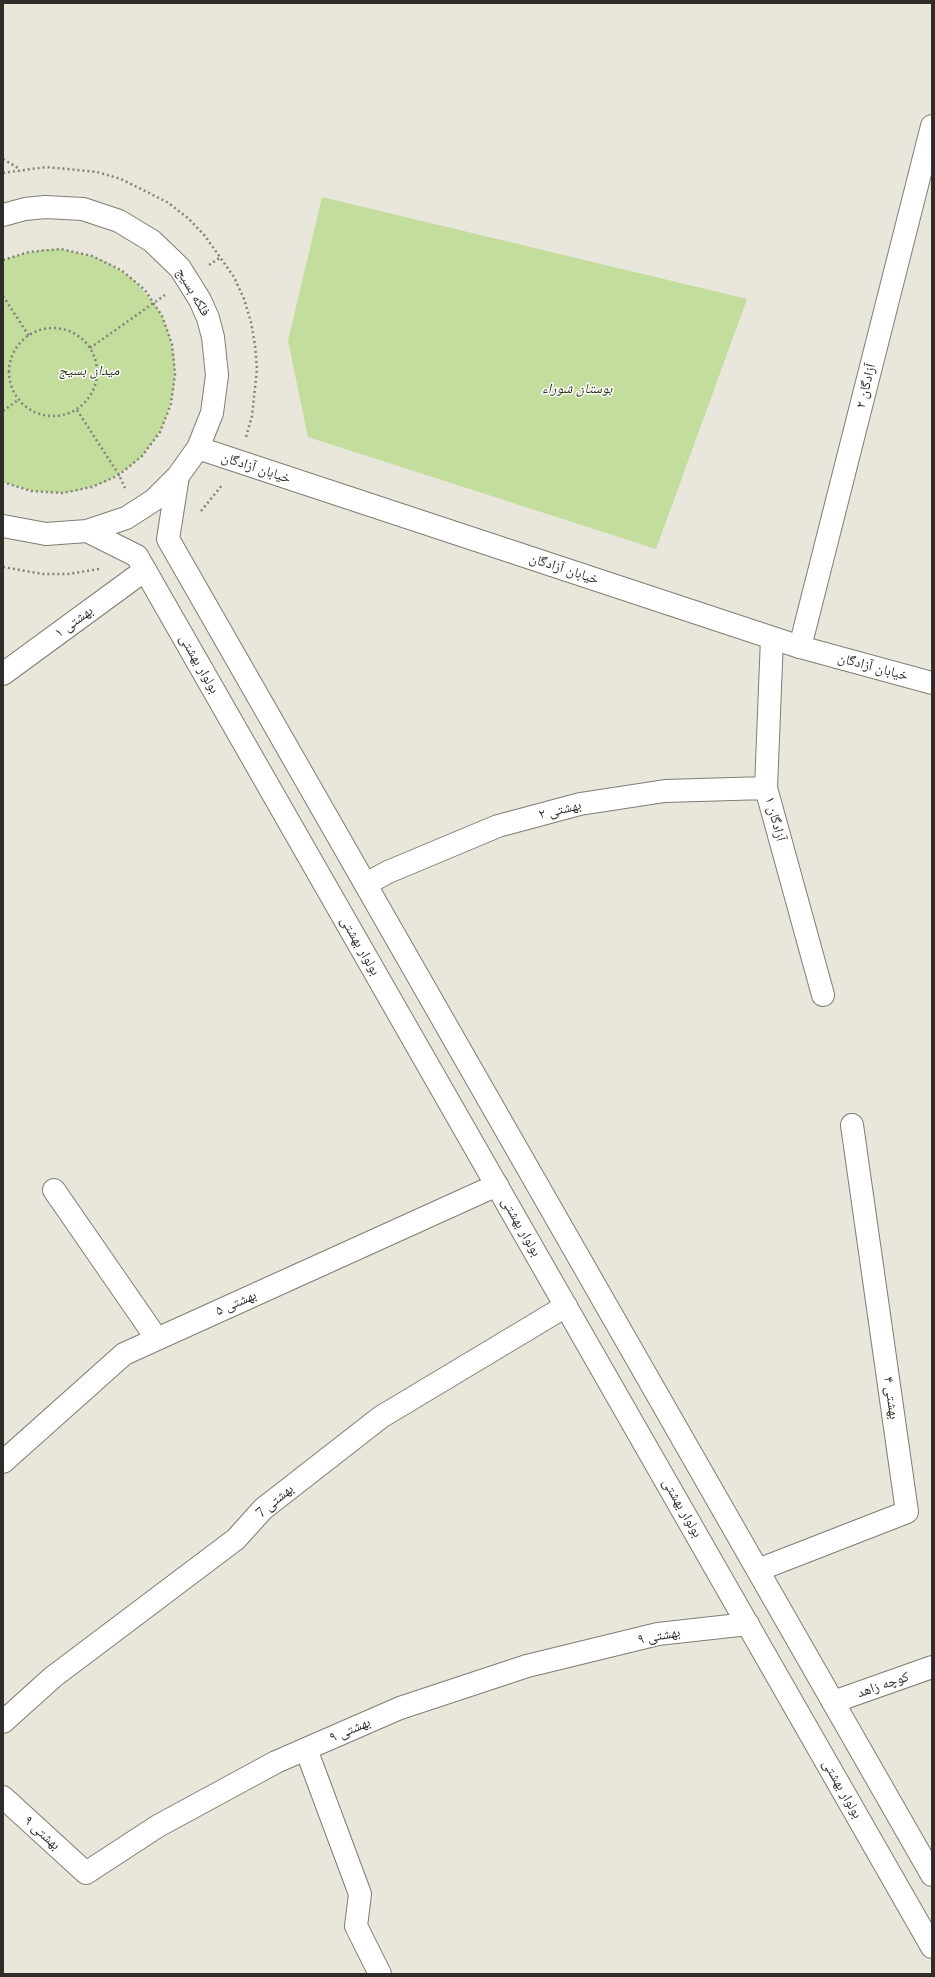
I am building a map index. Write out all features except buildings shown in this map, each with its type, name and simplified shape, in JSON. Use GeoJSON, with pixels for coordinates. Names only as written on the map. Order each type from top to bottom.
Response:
{"type":"FeatureCollection","features":[{"type":"Feature","properties":{"kind":"main road","name":"آزادگان ۲"},"geometry":{"type":"LineString","coordinates":[[800,647],[932,126]]}},
{"type":"Feature","properties":{"kind":"main road","name":"فلکه بسیج"},"geometry":{"type":"LineString","coordinates":[[3,526],[46,534],[87,531],[126,518],[154,500],[178,476],[198,448],[212,413],[217,375],[216,356],[208,318],[188,279],[167,253],[152,241],[131,227],[101,214],[83,209],[45,207],[4,213]]}},
{"type":"Feature","properties":{"kind":"main road","name":"خیابان آزادگان"},"geometry":{"type":"LineString","coordinates":[[198,448],[800,647],[932,683]]}},
{"type":"Feature","properties":{"kind":"main road"},"geometry":{"type":"LineString","coordinates":[[178,476],[168,539],[932,1875]]}},
{"type":"Feature","properties":{"kind":"main road","name":"بولوار بهشتی"},"geometry":{"type":"LineString","coordinates":[[87,531],[138,556],[932,1947]]}},
{"type":"Feature","properties":{"kind":"main road","name":"بهشتی ۱"},"geometry":{"type":"LineString","coordinates":[[3,674],[145,570]]}},
{"type":"Feature","properties":{"kind":"main road","name":"آزادگان ۱"},"geometry":{"type":"LineString","coordinates":[[772,638],[766,788],[823,995]]}},
{"type":"Feature","properties":{"kind":"main road","name":"بهشتی ۲"},"geometry":{"type":"LineString","coordinates":[[366,884],[388,872],[498,826],[580,804],[665,791],[766,788]]}},
{"type":"Feature","properties":{"kind":"main road","name":"بهشتی ۴"},"geometry":{"type":"LineString","coordinates":[[758,1570],[907,1512],[852,1125]]}},
{"type":"Feature","properties":{"kind":"main road","name":"بهشتی ۵"},"geometry":{"type":"LineString","coordinates":[[3,1462],[124,1354],[497,1185]]}},
{"type":"Feature","properties":{"kind":"main road"},"geometry":{"type":"LineString","coordinates":[[54,1190],[157,1339]]}},
{"type":"Feature","properties":{"kind":"main road","name":"بهشتی 7"},"geometry":{"type":"LineString","coordinates":[[3,1722],[53,1677],[236,1539],[263,1509],[381,1417],[566,1306]]}},
{"type":"Feature","properties":{"kind":"main road","name":"بهشتی ۹"},"geometry":{"type":"LineString","coordinates":[[3,1797],[86,1873],[158,1826],[276,1762],[400,1708],[527,1666],[658,1634],[748,1624]]}},
{"type":"Feature","properties":{"kind":"main road","name":"کوچه زاهد"},"geometry":{"type":"LineString","coordinates":[[833,1702],[932,1667]]}},
{"type":"Feature","properties":{"kind":"main road"},"geometry":{"type":"LineString","coordinates":[[306,1749],[360,1894],[356,1926],[380,1974]]}},
{"type":"Feature","properties":{"kind":"path"},"geometry":{"type":"LineString","coordinates":[[3,159],[20,170]]}},
{"type":"Feature","properties":{"kind":"path"},"geometry":{"type":"LineString","coordinates":[[3,260],[29,252],[45,249],[61,249],[92,256],[107,262],[133,279],[154,303],[162,316],[172,344],[175,359],[174,389],[169,411],[160,432],[142,456],[119,475],[92,488],[62,493],[32,491],[3,482]]}},
{"type":"Feature","properties":{"kind":"path"},"geometry":{"type":"LineString","coordinates":[[90,348],[221,257]]}},
{"type":"Feature","properties":{"kind":"path"},"geometry":{"type":"LineString","coordinates":[[3,296],[29,336]]}},
{"type":"Feature","properties":{"kind":"path"},"geometry":{"type":"LineString","coordinates":[[50,328],[62,329],[83,339],[90,348],[95,359],[96,382],[92,393],[86,402],[77,410],[67,414],[46,416],[35,413],[18,400],[12,389],[9,377],[10,365],[13,354],[20,344],[29,336],[39,330],[50,328]]}},
{"type":"Feature","properties":{"kind":"path"},"geometry":{"type":"LineString","coordinates":[[3,410],[18,400]]}},
{"type":"Feature","properties":{"kind":"path"},"geometry":{"type":"LineString","coordinates":[[77,410],[119,475]]}},
{"type":"Feature","properties":{"kind":"green space","name":"بوستان شوراء"},"geometry":{"type":"Polygon","coordinates":[[[322,197],[747,299],[656,549],[308,437],[288,341],[322,197]]]}},
{"type":"Feature","properties":{"kind":"green space","name":"میدان بسیج"},"geometry":{"type":"Polygon","coordinates":[[[45,249],[61,249],[92,256],[107,262],[133,279],[154,303],[162,316],[168,330],[175,359],[174,389],[166,418],[160,432],[142,456],[131,466],[106,482],[77,491],[62,493],[32,491],[3,482],[3,260],[45,249]]]}}]}
